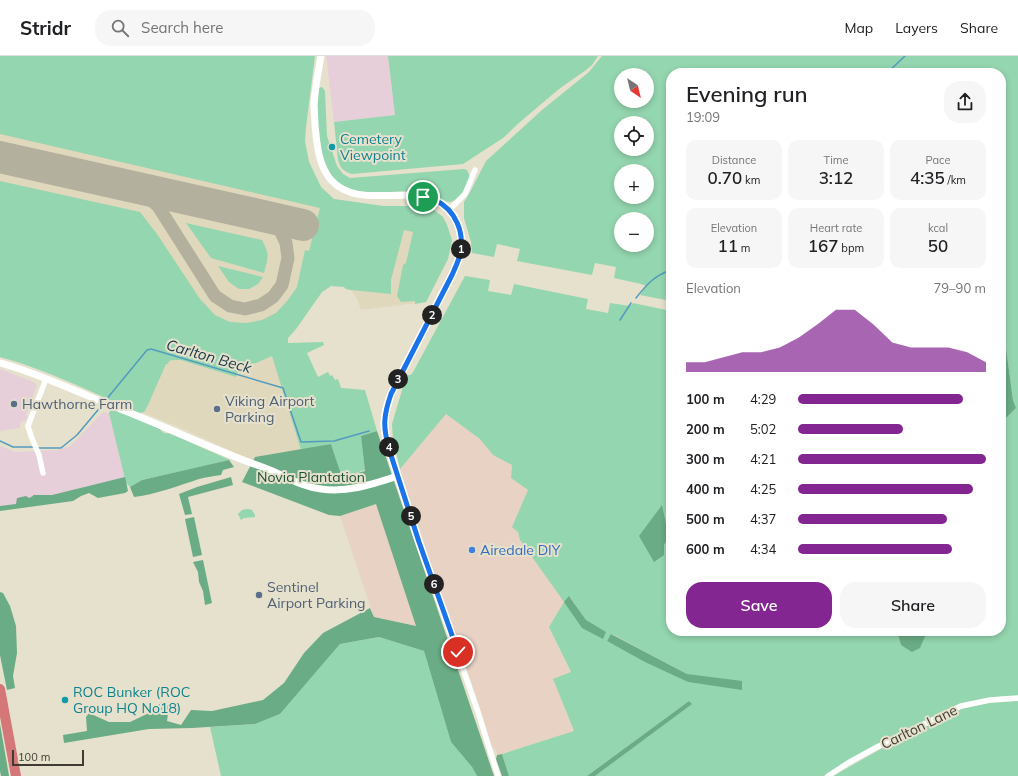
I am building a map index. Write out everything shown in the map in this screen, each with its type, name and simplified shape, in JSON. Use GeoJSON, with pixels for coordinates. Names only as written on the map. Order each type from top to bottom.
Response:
{"type":"FeatureCollection","features":[{"type":"Feature","properties":{"kind":"highway"},"geometry":{"type":"LineString","coordinates":[[0,689],[16,776]]}},
{"type":"Feature","properties":{"kind":"street"},"geometry":{"type":"LineString","coordinates":[[321,56],[314,105],[319,156],[326,173],[338,186],[348,192],[369,196],[409,194],[435,199],[449,210],[460,228],[460,255],[452,275],[395,384],[386,410],[384,424],[386,438],[419,542],[478,712],[498,776]]}},
{"type":"Feature","properties":{"kind":"street"},"geometry":{"type":"LineString","coordinates":[[449,210],[465,194],[475,170]]}},
{"type":"Feature","properties":{"kind":"street"},"geometry":{"type":"LineString","coordinates":[[0,363],[46,379],[111,405],[304,485],[321,489],[338,490],[370,485],[398,476]]}},
{"type":"Feature","properties":{"kind":"street"},"geometry":{"type":"LineString","coordinates":[[43,473],[39,455],[28,426],[46,379]]}},
{"type":"Feature","properties":{"kind":"street","name":"Carlton Lane"},"geometry":{"type":"LineString","coordinates":[[828,776],[877,747],[961,706],[990,700],[1018,698]]}},
{"type":"Feature","properties":{"kind":"shaded area"},"geometry":{"type":"Polygon","coordinates":[[[326,56],[388,56],[395,115],[334,122],[326,56]]]}},
{"type":"Feature","properties":{"kind":"shaded area"},"geometry":{"type":"Polygon","coordinates":[[[0,61],[218,96],[305,142],[309,162],[321,187],[334,199],[383,206],[419,206],[434,210],[443,217],[452,240],[448,259],[426,302],[360,310],[357,299],[351,290],[344,287],[331,286],[322,292],[288,338],[288,343],[273,356],[301,450],[255,457],[253,461],[139,411],[120,401],[22,363],[0,357],[0,61]]]}},
{"type":"Feature","properties":{"kind":"shaded area","name":"Hawthorne Farm"},"geometry":{"type":"Polygon","coordinates":[[[0,369],[34,382],[37,385],[26,415],[28,416],[26,420],[20,423],[20,428],[0,431],[0,369]]]}},
{"type":"Feature","properties":{"kind":"shaded area"},"geometry":{"type":"Polygon","coordinates":[[[103,412],[109,413],[126,483],[0,509],[0,446],[16,452],[57,450],[70,446],[103,412]]]}},
{"type":"Feature","properties":{"kind":"shaded area"},"geometry":{"type":"Polygon","coordinates":[[[446,414],[480,439],[493,455],[512,465],[511,478],[528,490],[518,532],[520,540],[564,602],[549,627],[571,673],[553,679],[574,732],[497,755],[495,748],[492,747],[462,656],[464,652],[461,644],[457,642],[439,591],[442,582],[434,575],[400,469],[446,414]]]}},
{"type":"Feature","properties":{"kind":"shaded area"},"geometry":{"type":"Polygon","coordinates":[[[376,503],[416,626],[374,617],[340,516],[376,503]]]}},
{"type":"Feature","properties":{"kind":"green space"},"geometry":{"type":"Polygon","coordinates":[[[0,56],[315,56],[305,142],[309,162],[321,187],[334,199],[383,206],[419,206],[434,210],[443,217],[452,240],[448,259],[426,302],[415,304],[415,301],[401,302],[397,296],[403,265],[406,263],[413,232],[404,230],[391,280],[391,294],[351,290],[344,287],[331,286],[322,292],[288,338],[288,343],[323,342],[324,345],[307,353],[318,377],[328,372],[335,380],[338,379],[341,388],[365,390],[377,431],[361,436],[365,470],[342,477],[331,444],[301,450],[272,356],[256,363],[240,366],[236,377],[181,360],[169,361],[168,364],[166,364],[144,412],[139,413],[36,368],[0,357],[0,181],[140,212],[157,234],[200,299],[215,315],[230,322],[246,323],[262,320],[276,313],[288,300],[297,287],[305,250],[309,251],[320,208],[0,134],[0,56]]]}},
{"type":"Feature","properties":{"kind":"green space"},"geometry":{"type":"Polygon","coordinates":[[[388,56],[598,56],[592,65],[559,89],[503,138],[463,164],[352,174],[343,169],[338,160],[334,122],[395,115],[388,56]]]}},
{"type":"Feature","properties":{"kind":"green space"},"geometry":{"type":"Polygon","coordinates":[[[602,56],[1018,56],[1018,696],[988,698],[958,705],[824,776],[595,776],[691,704],[689,701],[587,776],[509,776],[502,754],[574,731],[553,679],[571,672],[549,627],[564,602],[520,540],[518,532],[512,527],[528,490],[511,478],[512,465],[493,455],[480,439],[446,414],[400,469],[393,439],[392,424],[403,387],[404,377],[412,374],[465,276],[490,280],[488,291],[511,295],[514,284],[588,299],[586,309],[608,313],[610,303],[630,306],[633,303],[666,310],[666,523],[662,505],[664,545],[666,542],[666,636],[898,636],[901,645],[920,647],[925,636],[1006,636],[1006,418],[1016,408],[1013,400],[1006,348],[1006,68],[666,68],[666,300],[640,295],[646,286],[614,278],[616,267],[595,263],[592,275],[517,261],[520,249],[497,244],[494,257],[472,253],[471,242],[464,218],[464,202],[486,161],[542,110],[589,72],[602,56]],[[570,597],[565,602],[586,620],[570,597]],[[612,634],[607,641],[688,682],[742,689],[687,674],[612,634]]]}},
{"type":"Feature","properties":{"kind":"green space"},"geometry":{"type":"Polygon","coordinates":[[[321,87],[325,91],[327,136],[337,166],[343,174],[350,178],[464,169],[467,170],[470,177],[459,197],[448,202],[421,193],[365,192],[344,187],[335,180],[324,162],[319,137],[318,99],[319,89],[321,87]]]}},
{"type":"Feature","properties":{"kind":"green space"},"geometry":{"type":"Polygon","coordinates":[[[186,223],[262,240],[268,256],[264,273],[211,258],[186,223]]]}},
{"type":"Feature","properties":{"kind":"green space"},"geometry":{"type":"Polygon","coordinates":[[[218,266],[263,277],[258,284],[249,289],[239,289],[229,282],[218,266]]]}},
{"type":"Feature","properties":{"kind":"green space"},"geometry":{"type":"Polygon","coordinates":[[[1006,348],[1013,400],[1016,408],[1006,418],[1006,348]]]}},
{"type":"Feature","properties":{"kind":"green space"},"geometry":{"type":"Polygon","coordinates":[[[112,409],[159,428],[164,433],[169,433],[230,460],[142,480],[130,487],[126,483],[109,413],[112,409]]]}},
{"type":"Feature","properties":{"kind":"green space","name":"Novia Plantation"},"geometry":{"type":"Polygon","coordinates":[[[377,431],[494,776],[477,776],[472,767],[451,742],[424,651],[379,637],[340,644],[280,714],[255,724],[149,729],[64,743],[63,735],[87,731],[86,717],[89,713],[109,722],[130,722],[151,712],[162,702],[169,706],[167,721],[181,725],[191,710],[212,711],[263,700],[284,683],[304,653],[323,633],[370,608],[374,617],[416,626],[376,504],[340,516],[329,515],[242,482],[255,457],[331,444],[342,477],[365,471],[361,436],[377,431]]]}},
{"type":"Feature","properties":{"kind":"green space"},"geometry":{"type":"Polygon","coordinates":[[[229,460],[234,467],[223,470],[221,475],[202,478],[159,492],[134,497],[130,487],[142,480],[229,460]]]}},
{"type":"Feature","properties":{"kind":"green space"},"geometry":{"type":"Polygon","coordinates":[[[125,477],[128,491],[125,493],[98,498],[89,493],[73,501],[0,511],[0,506],[16,504],[17,498],[26,496],[29,498],[33,495],[52,495],[125,477]]]}},
{"type":"Feature","properties":{"kind":"green space"},"geometry":{"type":"Polygon","coordinates":[[[231,477],[233,485],[188,497],[192,514],[185,515],[179,494],[231,477]]]}},
{"type":"Feature","properties":{"kind":"green space"},"geometry":{"type":"Polygon","coordinates":[[[662,505],[666,523],[664,555],[654,562],[639,536],[662,505]]]}},
{"type":"Feature","properties":{"kind":"green space"},"geometry":{"type":"Polygon","coordinates":[[[242,510],[252,510],[255,517],[244,518],[241,520],[238,514],[242,510]]]}},
{"type":"Feature","properties":{"kind":"green space"},"geometry":{"type":"Polygon","coordinates":[[[194,517],[202,555],[193,557],[185,519],[194,517]]]}},
{"type":"Feature","properties":{"kind":"green space"},"geometry":{"type":"Polygon","coordinates":[[[203,560],[212,603],[205,605],[198,572],[193,562],[203,560]]]}},
{"type":"Feature","properties":{"kind":"green space"},"geometry":{"type":"Polygon","coordinates":[[[0,592],[3,593],[10,606],[16,626],[17,653],[13,676],[15,688],[7,690],[0,655],[0,592]]]}},
{"type":"Feature","properties":{"kind":"green space"},"geometry":{"type":"Polygon","coordinates":[[[569,596],[586,620],[606,632],[603,639],[582,628],[564,602],[569,596]]]}},
{"type":"Feature","properties":{"kind":"green space"},"geometry":{"type":"Polygon","coordinates":[[[611,634],[687,674],[742,681],[742,690],[688,682],[645,662],[607,641],[611,634]]]}},
{"type":"Feature","properties":{"kind":"green space"},"geometry":{"type":"Polygon","coordinates":[[[898,636],[925,636],[920,648],[912,652],[901,645],[898,636]]]}},
{"type":"Feature","properties":{"kind":"green space"},"geometry":{"type":"Polygon","coordinates":[[[379,637],[424,651],[451,742],[472,767],[477,776],[221,776],[210,727],[255,724],[280,714],[340,644],[379,637]]]}},
{"type":"Feature","properties":{"kind":"green space"},"geometry":{"type":"Polygon","coordinates":[[[689,701],[692,704],[595,776],[587,776],[689,701]]]}},
{"type":"Feature","properties":{"kind":"green space"},"geometry":{"type":"Polygon","coordinates":[[[1018,701],[1018,776],[833,776],[886,746],[961,709],[988,703],[1018,701]]]}},
{"type":"Feature","properties":{"kind":"green space"},"geometry":{"type":"Polygon","coordinates":[[[0,724],[9,776],[1,776],[0,771],[0,724]]]}},
{"type":"Feature","properties":{"kind":"green space"},"geometry":{"type":"Polygon","coordinates":[[[502,754],[509,776],[502,776],[496,759],[497,755],[502,754]]]}},
{"type":"Feature","properties":{"kind":"waterway"},"geometry":{"type":"LineString","coordinates":[[892,68],[905,56]]}},
{"type":"Feature","properties":{"kind":"waterway"},"geometry":{"type":"LineString","coordinates":[[636,298],[651,281],[666,272]]}},
{"type":"Feature","properties":{"kind":"waterway"},"geometry":{"type":"LineString","coordinates":[[620,320],[631,303]]}},
{"type":"Feature","properties":{"kind":"waterway","name":"Carlton Beck"},"geometry":{"type":"LineString","coordinates":[[105,401],[147,350],[151,349],[283,388],[301,442],[334,441],[369,431]]}},
{"type":"Feature","properties":{"kind":"waterway","name":"Carlton Beck"},"geometry":{"type":"LineString","coordinates":[[38,448],[61,448],[77,435],[103,404]]}},
{"type":"Feature","properties":{"kind":"waterway","name":"Carlton Beck"},"geometry":{"type":"LineString","coordinates":[[0,441],[13,447],[34,447]]}},
{"type":"Feature","properties":{"kind":"taxiway"},"geometry":{"type":"LineString","coordinates":[[123,184],[144,194],[158,206],[215,296],[230,306],[245,309],[261,305],[273,297],[282,285],[288,258],[286,243],[280,230],[269,220],[254,214]]}},
{"type":"Feature","properties":{"kind":"runway"},"geometry":{"type":"LineString","coordinates":[[0,157],[303,225]]}},
{"type":"Feature","properties":{"kind":"place","name":"Cemetery Viewpoint"},"geometry":{"type":"Point","coordinates":[332,147]}},
{"type":"Feature","properties":{"kind":"place","name":"Hawthorne Farm"},"geometry":{"type":"Point","coordinates":[14,404]}},
{"type":"Feature","properties":{"kind":"place","name":"Viking Airport Parking"},"geometry":{"type":"Point","coordinates":[217,409]}},
{"type":"Feature","properties":{"kind":"place","name":"Airedale DIY"},"geometry":{"type":"Point","coordinates":[472,550]}},
{"type":"Feature","properties":{"kind":"place","name":"Sentinel Airport Parking"},"geometry":{"type":"Point","coordinates":[259,595]}},
{"type":"Feature","properties":{"kind":"place","name":"ROC Bunker (ROC Group HQ No18)"},"geometry":{"type":"Point","coordinates":[65,700]}},
{"type":"Feature","properties":{"kind":"route"},"geometry":{"type":"LineString","coordinates":[[423,197],[435,199],[453,215],[460,228],[460,255],[452,275],[395,384],[386,410],[384,424],[389,449],[417,537],[458,652]]}}]}
